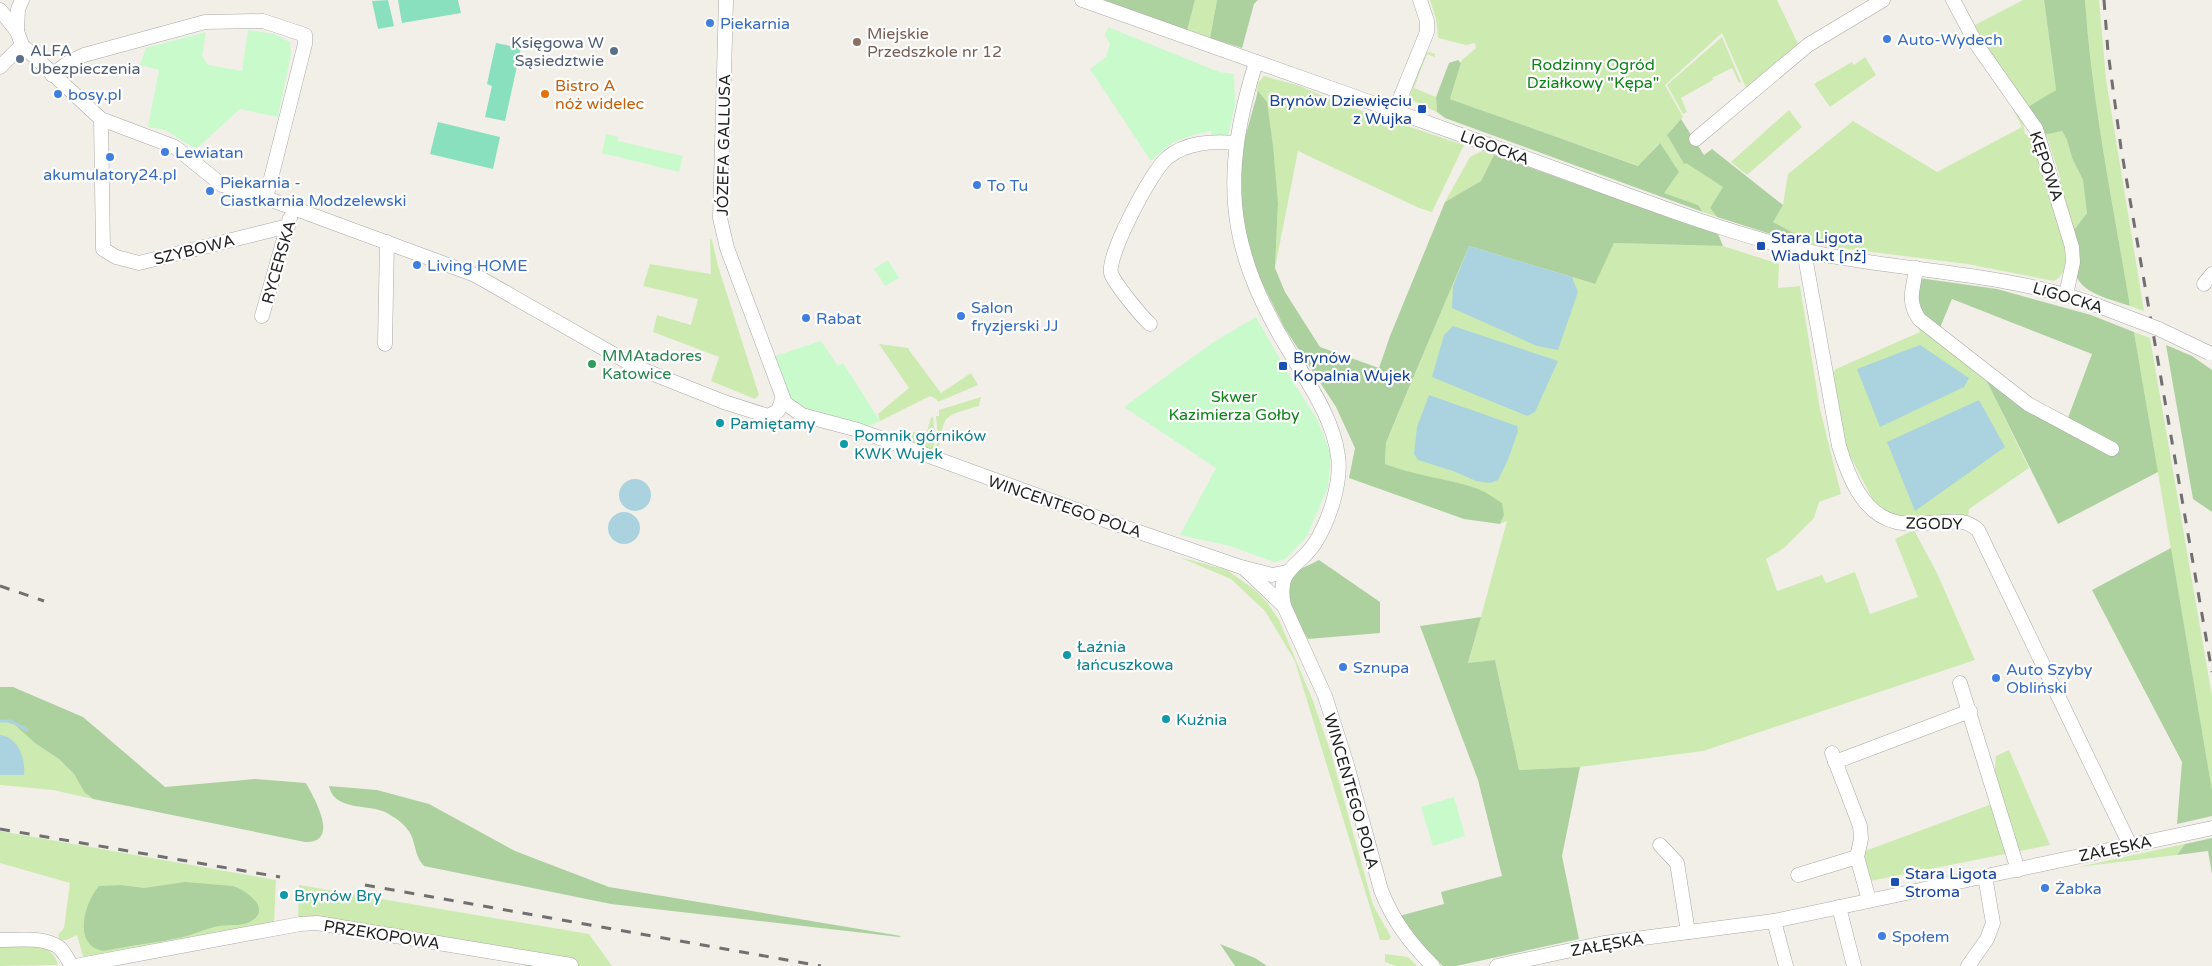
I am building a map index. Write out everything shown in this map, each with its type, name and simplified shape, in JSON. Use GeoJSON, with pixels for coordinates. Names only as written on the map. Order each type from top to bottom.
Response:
{"type":"FeatureCollection","features":[{"type":"Feature","properties":{"kind":"street"},"geometry":{"type":"LineString","coordinates":[[17,31],[18,9],[22,0]]}},
{"type":"Feature","properties":{"kind":"street","name":"JÓZEFA GALLUSA"},"geometry":{"type":"LineString","coordinates":[[726,0],[720,218],[727,248],[782,400]]}},
{"type":"Feature","properties":{"kind":"street","name":"LIGOCKA"},"geometry":{"type":"LineString","coordinates":[[1082,0],[1762,240],[1804,251],[1856,261],[1992,278],[2066,295],[2159,329],[2211,354]]}},
{"type":"Feature","properties":{"kind":"street"},"geometry":{"type":"LineString","coordinates":[[1395,112],[1427,32],[1427,21],[1420,0]]}},
{"type":"Feature","properties":{"kind":"street"},"geometry":{"type":"LineString","coordinates":[[1696,139],[1808,45],[1883,0]]}},
{"type":"Feature","properties":{"kind":"street","name":"KĘPOWA"},"geometry":{"type":"LineString","coordinates":[[1953,0],[1978,45],[2036,129],[2072,246],[2073,262],[2066,295]]}},
{"type":"Feature","properties":{"kind":"street"},"geometry":{"type":"LineString","coordinates":[[0,10],[17,31],[22,45],[101,119],[175,147],[222,185],[266,198],[475,275],[636,367],[724,402],[768,416],[778,411],[782,400]]}},
{"type":"Feature","properties":{"kind":"street"},"geometry":{"type":"LineString","coordinates":[[52,75],[69,62],[84,55],[204,22],[263,21],[305,35],[305,44],[266,198]]}},
{"type":"Feature","properties":{"kind":"street"},"geometry":{"type":"LineString","coordinates":[[0,67],[22,45]]}},
{"type":"Feature","properties":{"kind":"street"},"geometry":{"type":"LineString","coordinates":[[1256,62],[1236,142],[1234,192],[1236,220],[1245,260],[1262,303],[1326,417],[1334,437],[1338,457],[1337,485],[1319,536],[1310,550],[1287,572],[1281,590],[1284,606]]}},
{"type":"Feature","properties":{"kind":"street","name":"SZYBOWA"},"geometry":{"type":"LineString","coordinates":[[101,119],[103,249],[116,257],[139,263],[288,226]]}},
{"type":"Feature","properties":{"kind":"street"},"geometry":{"type":"LineString","coordinates":[[1150,324],[1143,318],[1111,274],[1110,263],[1126,226],[1156,170],[1166,158],[1192,145],[1216,141],[1236,142]]}},
{"type":"Feature","properties":{"kind":"street","name":"RYCERSKA"},"geometry":{"type":"LineString","coordinates":[[262,316],[293,208]]}},
{"type":"Feature","properties":{"kind":"street"},"geometry":{"type":"LineString","coordinates":[[386,344],[387,242]]}},
{"type":"Feature","properties":{"kind":"street","name":"ZGODY"},"geometry":{"type":"LineString","coordinates":[[1804,251],[1839,446],[1846,471],[1857,491],[1879,514],[1896,522],[1957,521],[1968,523],[1978,530],[2130,845]]}},
{"type":"Feature","properties":{"kind":"street"},"geometry":{"type":"LineString","coordinates":[[1916,268],[1911,301],[1912,308],[1919,319],[2028,404],[2112,449]]}},
{"type":"Feature","properties":{"kind":"street","name":"WINCENTEGO POLA"},"geometry":{"type":"LineString","coordinates":[[782,400],[802,415],[858,430],[1072,509],[1241,567],[1272,575],[1287,572]]}},
{"type":"Feature","properties":{"kind":"street","name":"WINCENTEGO POLA"},"geometry":{"type":"LineString","coordinates":[[1241,567],[1261,583],[1284,606],[1335,725],[1388,909],[1399,928],[1433,966]]}},
{"type":"Feature","properties":{"kind":"street"},"geometry":{"type":"LineString","coordinates":[[1960,683],[2018,870]]}},
{"type":"Feature","properties":{"kind":"street"},"geometry":{"type":"LineString","coordinates":[[1869,900],[1857,856],[1861,839],[1860,826],[1834,758],[1970,711]]}},
{"type":"Feature","properties":{"kind":"street","name":"ZAŁĘSKA"},"geometry":{"type":"LineString","coordinates":[[1497,966],[1604,943],[1774,921],[2212,828]]}},
{"type":"Feature","properties":{"kind":"street"},"geometry":{"type":"LineString","coordinates":[[1660,844],[1677,863],[1688,932]]}},
{"type":"Feature","properties":{"kind":"street"},"geometry":{"type":"LineString","coordinates":[[1798,875],[1857,856]]}},
{"type":"Feature","properties":{"kind":"street"},"geometry":{"type":"LineString","coordinates":[[1968,966],[1988,936],[1993,923],[1985,876]]}},
{"type":"Feature","properties":{"kind":"street"},"geometry":{"type":"LineString","coordinates":[[1839,906],[1854,966]]}},
{"type":"Feature","properties":{"kind":"street"},"geometry":{"type":"LineString","coordinates":[[1774,921],[1786,966]]}},
{"type":"Feature","properties":{"kind":"street","name":"PRZEKOPOWA"},"geometry":{"type":"LineString","coordinates":[[0,940],[36,941],[55,945],[73,966],[300,924],[317,923],[571,965]]}},
{"type":"Feature","properties":{"kind":"green space"},"geometry":{"type":"Polygon","coordinates":[[[388,0],[394,26],[378,29],[372,1],[388,0]]]}},
{"type":"Feature","properties":{"kind":"green space"},"geometry":{"type":"Polygon","coordinates":[[[398,0],[458,0],[461,13],[402,23],[398,0]]]}},
{"type":"Feature","properties":{"kind":"green space"},"geometry":{"type":"Polygon","coordinates":[[[1097,0],[1195,0],[1187,31],[1097,0]]]}},
{"type":"Feature","properties":{"kind":"green space"},"geometry":{"type":"Polygon","coordinates":[[[1195,0],[1217,0],[1210,38],[1187,31],[1195,0]]]}},
{"type":"Feature","properties":{"kind":"green space"},"geometry":{"type":"Polygon","coordinates":[[[1217,0],[1258,0],[1254,4],[1242,48],[1210,38],[1217,0]]]}},
{"type":"Feature","properties":{"kind":"green space","name":"Rodzinny Ogród Działkowy \"Kępa\""},"geometry":{"type":"Polygon","coordinates":[[[1430,0],[1777,0],[1800,48],[1747,90],[1722,33],[1665,85],[1683,117],[1667,135],[1684,164],[1686,162],[1724,187],[1710,208],[1717,217],[1703,212],[1698,205],[1663,193],[1659,143],[1639,166],[1450,99],[1462,60],[1476,48],[1475,43],[1466,45],[1438,38],[1436,19],[1430,0]]]}},
{"type":"Feature","properties":{"kind":"green space"},"geometry":{"type":"Polygon","coordinates":[[[2023,0],[2044,0],[2056,91],[2026,108],[1973,26],[2023,0]]]}},
{"type":"Feature","properties":{"kind":"green space"},"geometry":{"type":"Polygon","coordinates":[[[2044,0],[2085,0],[2098,115],[2130,306],[2092,292],[2076,276],[2073,231],[2087,213],[2083,180],[2062,131],[2048,134],[2043,133],[2026,108],[2056,90],[2044,0]]]}},
{"type":"Feature","properties":{"kind":"green space"},"geometry":{"type":"Polygon","coordinates":[[[2085,0],[2099,0],[2106,79],[2144,311],[2130,306],[2098,115],[2085,0]]]}},
{"type":"Feature","properties":{"kind":"green space"},"geometry":{"type":"Polygon","coordinates":[[[1108,27],[1219,72],[1234,74],[1235,105],[1228,135],[1212,138],[1211,131],[1185,137],[1172,144],[1151,161],[1090,69],[1106,57],[1110,44],[1105,35],[1108,27]]]}},
{"type":"Feature","properties":{"kind":"green space"},"geometry":{"type":"Polygon","coordinates":[[[248,30],[274,34],[290,42],[291,54],[278,117],[240,109],[196,149],[165,130],[148,127],[159,70],[140,65],[146,48],[206,32],[202,56],[208,65],[242,71],[248,30]]]}},
{"type":"Feature","properties":{"kind":"green space"},"geometry":{"type":"Polygon","coordinates":[[[1722,37],[1741,82],[1739,83],[1732,68],[1712,78],[1713,80],[1681,98],[1687,112],[1683,114],[1667,85],[1722,37]]]}},
{"type":"Feature","properties":{"kind":"green space"},"geometry":{"type":"Polygon","coordinates":[[[496,43],[521,48],[505,121],[485,117],[492,86],[487,84],[496,43]]]}},
{"type":"Feature","properties":{"kind":"green space"},"geometry":{"type":"Polygon","coordinates":[[[1429,52],[1435,54],[1435,57],[1427,54],[1414,88],[1436,97],[1437,112],[1409,99],[1424,54],[1429,52]]]}},
{"type":"Feature","properties":{"kind":"green space"},"geometry":{"type":"Polygon","coordinates":[[[1865,57],[1876,75],[1830,107],[1814,84],[1852,62],[1854,65],[1865,57]]]}},
{"type":"Feature","properties":{"kind":"green space"},"geometry":{"type":"Polygon","coordinates":[[[1458,60],[1461,63],[1450,99],[1638,166],[1660,143],[1679,172],[1664,193],[1698,205],[1703,212],[1445,118],[1437,112],[1436,97],[1449,63],[1458,60]]]}},
{"type":"Feature","properties":{"kind":"green space"},"geometry":{"type":"Polygon","coordinates":[[[1264,76],[1300,86],[1342,104],[1464,145],[1432,212],[1419,208],[1298,151],[1275,268],[1278,203],[1256,92],[1258,83],[1264,76]]]}},
{"type":"Feature","properties":{"kind":"green space"},"geometry":{"type":"Polygon","coordinates":[[[1258,91],[1267,102],[1273,146],[1278,203],[1275,268],[1285,292],[1320,347],[1379,368],[1390,336],[1445,202],[1481,181],[1494,155],[1718,234],[1723,246],[1614,243],[1595,284],[1469,246],[1386,443],[1385,464],[1467,485],[1484,492],[1502,503],[1504,515],[1500,524],[1464,519],[1349,478],[1355,448],[1336,407],[1284,327],[1255,269],[1249,250],[1239,195],[1244,141],[1258,91]]]}},
{"type":"Feature","properties":{"kind":"green space"},"geometry":{"type":"Polygon","coordinates":[[[2010,104],[2023,123],[2025,134],[2031,136],[2062,234],[2066,260],[2065,266],[2063,272],[2054,281],[1967,264],[1809,244],[1811,242],[1772,222],[1783,205],[1788,174],[1853,121],[1937,172],[2022,127],[2010,104]]]}},
{"type":"Feature","properties":{"kind":"green space"},"geometry":{"type":"Polygon","coordinates":[[[1789,110],[1802,127],[1747,175],[1731,162],[1789,110]]]}},
{"type":"Feature","properties":{"kind":"green space"},"geometry":{"type":"Polygon","coordinates":[[[1681,119],[1704,155],[1712,149],[1783,205],[1773,222],[1811,242],[1809,244],[1777,236],[1717,217],[1710,208],[1723,187],[1686,163],[1684,164],[1667,135],[1681,119]]]}},
{"type":"Feature","properties":{"kind":"green space"},"geometry":{"type":"Polygon","coordinates":[[[438,122],[500,137],[493,169],[430,154],[438,122]]]}},
{"type":"Feature","properties":{"kind":"green space"},"geometry":{"type":"Polygon","coordinates":[[[2062,131],[2067,140],[2072,158],[2084,181],[2087,213],[2073,231],[2058,185],[2061,180],[2047,137],[2042,135],[2043,133],[2062,131]]]}},
{"type":"Feature","properties":{"kind":"green space"},"geometry":{"type":"Polygon","coordinates":[[[606,134],[618,137],[618,141],[683,156],[679,172],[602,153],[606,134]]]}},
{"type":"Feature","properties":{"kind":"green space"},"geometry":{"type":"Polygon","coordinates":[[[1482,151],[1494,155],[1481,181],[1445,202],[1470,157],[1482,151]]]}},
{"type":"Feature","properties":{"kind":"green space"},"geometry":{"type":"Polygon","coordinates":[[[710,239],[712,240],[718,266],[759,395],[755,399],[711,381],[719,357],[653,332],[657,315],[691,325],[698,299],[643,286],[650,264],[711,274],[710,239]]]}},
{"type":"Feature","properties":{"kind":"green space"},"geometry":{"type":"Polygon","coordinates":[[[1614,243],[1723,246],[1779,264],[1778,288],[1800,286],[1820,409],[1841,494],[1819,502],[1814,518],[1784,548],[1766,559],[1777,591],[1822,575],[1826,583],[1855,572],[1870,614],[1918,597],[1895,539],[1914,530],[1937,573],[1975,660],[1703,751],[1580,767],[1519,770],[1495,660],[1468,664],[1507,521],[1500,524],[1504,515],[1457,483],[1402,471],[1385,464],[1386,443],[1469,246],[1594,284],[1614,243]]]}},
{"type":"Feature","properties":{"kind":"green space"},"geometry":{"type":"Polygon","coordinates":[[[888,260],[899,278],[885,286],[874,269],[888,260]]]}},
{"type":"Feature","properties":{"kind":"green space"},"geometry":{"type":"Polygon","coordinates":[[[1919,278],[1997,289],[2091,315],[2134,332],[2158,472],[2058,524],[1986,380],[2063,431],[2092,354],[1952,299],[1939,330],[1914,304],[1919,278]]]}},
{"type":"Feature","properties":{"kind":"green space","name":"Skwer Kazimierza Gołby"},"geometry":{"type":"Polygon","coordinates":[[[1256,317],[1293,382],[1317,419],[1331,455],[1328,487],[1306,538],[1285,559],[1274,562],[1230,546],[1180,535],[1216,468],[1124,407],[1212,343],[1256,317]]]}},
{"type":"Feature","properties":{"kind":"green space"},"geometry":{"type":"Polygon","coordinates":[[[1917,325],[1986,380],[2029,468],[1969,509],[1968,518],[1900,518],[1876,506],[1843,442],[1831,374],[1836,369],[1920,332],[1917,325]]]}},
{"type":"Feature","properties":{"kind":"green space"},"geometry":{"type":"Polygon","coordinates":[[[2134,332],[2150,338],[2212,696],[2212,790],[2134,332]]]}},
{"type":"Feature","properties":{"kind":"green space"},"geometry":{"type":"Polygon","coordinates":[[[821,341],[838,366],[843,363],[880,421],[864,428],[840,418],[839,422],[820,417],[793,403],[775,356],[821,341]]]}},
{"type":"Feature","properties":{"kind":"green space"},"geometry":{"type":"Polygon","coordinates":[[[879,344],[909,348],[941,393],[971,373],[978,385],[938,402],[930,396],[880,421],[878,414],[909,388],[879,344]]]}},
{"type":"Feature","properties":{"kind":"green space"},"geometry":{"type":"Polygon","coordinates":[[[2166,345],[2192,356],[2212,370],[2212,512],[2193,499],[2166,345]]]}},
{"type":"Feature","properties":{"kind":"green space"},"geometry":{"type":"Polygon","coordinates":[[[981,397],[979,406],[949,416],[943,426],[937,455],[934,454],[938,439],[936,416],[939,416],[939,410],[981,397]]]}},
{"type":"Feature","properties":{"kind":"green space"},"geometry":{"type":"Polygon","coordinates":[[[933,417],[935,440],[932,453],[898,440],[913,432],[926,435],[931,418],[933,417]]]}},
{"type":"Feature","properties":{"kind":"green space"},"geometry":{"type":"Polygon","coordinates":[[[2171,548],[2212,790],[2212,816],[2177,824],[2182,762],[2092,590],[2171,548]]]}},
{"type":"Feature","properties":{"kind":"green space"},"geometry":{"type":"Polygon","coordinates":[[[1179,557],[1227,570],[1255,590],[1267,602],[1279,620],[1313,701],[1331,753],[1373,905],[1391,937],[1389,940],[1380,940],[1295,661],[1265,611],[1231,579],[1179,557]]]}},
{"type":"Feature","properties":{"kind":"green space"},"geometry":{"type":"Polygon","coordinates":[[[1319,560],[1380,602],[1380,633],[1308,639],[1287,604],[1288,584],[1297,571],[1319,560]]]}},
{"type":"Feature","properties":{"kind":"green space"},"geometry":{"type":"Polygon","coordinates":[[[1481,617],[1468,663],[1495,660],[1519,770],[1580,767],[1562,856],[1579,939],[1456,966],[1443,966],[1418,942],[1399,916],[1444,904],[1441,892],[1502,876],[1478,780],[1420,626],[1481,617]]]}},
{"type":"Feature","properties":{"kind":"green space"},"geometry":{"type":"Polygon","coordinates":[[[0,687],[13,687],[83,717],[165,787],[255,779],[306,783],[322,818],[323,828],[321,835],[316,840],[305,842],[93,799],[85,793],[74,774],[59,759],[36,744],[15,725],[0,720],[0,687]]]}},
{"type":"Feature","properties":{"kind":"green space"},"geometry":{"type":"Polygon","coordinates":[[[0,720],[15,725],[36,744],[59,759],[74,774],[88,796],[93,799],[53,790],[0,785],[0,720]]]}},
{"type":"Feature","properties":{"kind":"green space"},"geometry":{"type":"Polygon","coordinates":[[[2009,750],[2050,845],[1870,881],[1864,863],[1865,851],[1992,804],[1996,756],[2009,750]]]}},
{"type":"Feature","properties":{"kind":"green space"},"geometry":{"type":"Polygon","coordinates":[[[329,786],[377,790],[429,804],[515,851],[609,887],[901,936],[611,904],[424,866],[417,855],[411,835],[400,821],[385,812],[344,803],[332,794],[329,786]]]}},
{"type":"Feature","properties":{"kind":"green space"},"geometry":{"type":"Polygon","coordinates":[[[1454,797],[1465,836],[1433,846],[1421,807],[1454,797]]]}},
{"type":"Feature","properties":{"kind":"green space"},"geometry":{"type":"Polygon","coordinates":[[[0,831],[276,880],[274,924],[84,960],[77,935],[66,940],[60,940],[58,935],[64,928],[70,883],[0,863],[0,831]]]}},
{"type":"Feature","properties":{"kind":"green space"},"geometry":{"type":"Polygon","coordinates":[[[2212,838],[2212,874],[2208,851],[2177,855],[2185,844],[2212,838]]]}},
{"type":"Feature","properties":{"kind":"green space"},"geometry":{"type":"Polygon","coordinates":[[[2189,843],[2185,844],[2177,855],[2078,867],[2189,843]]]}},
{"type":"Feature","properties":{"kind":"green space"},"geometry":{"type":"Polygon","coordinates":[[[185,882],[238,888],[249,895],[258,905],[258,915],[245,924],[219,926],[183,937],[104,951],[94,947],[88,941],[84,933],[86,913],[89,903],[99,886],[121,885],[144,888],[185,882]]]}},
{"type":"Feature","properties":{"kind":"green space"},"geometry":{"type":"Polygon","coordinates":[[[299,885],[589,934],[612,966],[525,966],[524,953],[322,917],[298,918],[299,885]]]}},
{"type":"Feature","properties":{"kind":"green space"},"geometry":{"type":"Polygon","coordinates":[[[26,944],[42,947],[55,957],[58,965],[0,966],[0,945],[26,944]]]}},
{"type":"Feature","properties":{"kind":"green space"},"geometry":{"type":"Polygon","coordinates":[[[1220,944],[1255,958],[1267,966],[1235,966],[1220,944]]]}},
{"type":"Feature","properties":{"kind":"green space"},"geometry":{"type":"Polygon","coordinates":[[[1385,954],[1408,957],[1417,966],[1396,966],[1385,962],[1385,954]]]}},
{"type":"Feature","properties":{"kind":"water"},"geometry":{"type":"Polygon","coordinates":[[[1469,246],[1572,277],[1578,292],[1558,350],[1537,346],[1452,308],[1453,286],[1469,246]]]}},
{"type":"Feature","properties":{"kind":"water"},"geometry":{"type":"Polygon","coordinates":[[[1453,326],[1558,361],[1535,412],[1527,416],[1432,377],[1444,335],[1453,326]]]}},
{"type":"Feature","properties":{"kind":"water"},"geometry":{"type":"Polygon","coordinates":[[[1920,345],[1969,378],[1964,387],[1880,427],[1857,369],[1920,345]]]}},
{"type":"Feature","properties":{"kind":"water"},"geometry":{"type":"Polygon","coordinates":[[[1429,395],[1517,426],[1518,431],[1508,460],[1498,480],[1490,483],[1476,481],[1453,471],[1418,460],[1414,454],[1417,427],[1429,395]]]}},
{"type":"Feature","properties":{"kind":"water"},"geometry":{"type":"Polygon","coordinates":[[[1979,400],[2005,447],[1915,511],[1887,442],[1979,400]]]}},
{"type":"Feature","properties":{"kind":"water"},"geometry":{"type":"Polygon","coordinates":[[[635,479],[646,484],[651,495],[646,506],[635,511],[624,506],[619,495],[624,484],[635,479]]]}},
{"type":"Feature","properties":{"kind":"water"},"geometry":{"type":"Polygon","coordinates":[[[624,512],[630,513],[635,517],[639,522],[639,534],[635,539],[630,543],[624,544],[618,543],[613,539],[609,534],[608,528],[609,522],[613,517],[618,513],[624,512]]]}},
{"type":"Feature","properties":{"kind":"water"},"geometry":{"type":"Polygon","coordinates":[[[0,735],[12,740],[20,750],[24,762],[24,775],[0,775],[0,735]]]}},
{"type":"Feature","properties":{"kind":"waterway"},"geometry":{"type":"LineString","coordinates":[[0,721],[11,721],[27,730]]}},
{"type":"Feature","properties":{"kind":"railway"},"geometry":{"type":"LineString","coordinates":[[2104,0],[2108,52],[2121,148],[2212,672]]}},
{"type":"Feature","properties":{"kind":"railway"},"geometry":{"type":"LineString","coordinates":[[0,586],[44,601]]}},
{"type":"Feature","properties":{"kind":"railway"},"geometry":{"type":"LineString","coordinates":[[0,829],[280,877]]}},
{"type":"Feature","properties":{"kind":"railway"},"geometry":{"type":"LineString","coordinates":[[365,885],[821,966]]}},
{"type":"Feature","properties":{"kind":"place","name":"Piekarnia"},"geometry":{"type":"Point","coordinates":[710,23]}},
{"type":"Feature","properties":{"kind":"place","name":"Auto-Wydech"},"geometry":{"type":"Point","coordinates":[1887,39]}},
{"type":"Feature","properties":{"kind":"place","name":"Miejskie Przedszkole nr 12"},"geometry":{"type":"Point","coordinates":[857,42]}},
{"type":"Feature","properties":{"kind":"place","name":"Księgowa W Sąsiedztwie"},"geometry":{"type":"Point","coordinates":[614,51]}},
{"type":"Feature","properties":{"kind":"place","name":"ALFA Ubezpieczenia"},"geometry":{"type":"Point","coordinates":[20,59]}},
{"type":"Feature","properties":{"kind":"place","name":"bosy.pl"},"geometry":{"type":"Point","coordinates":[58,94]}},
{"type":"Feature","properties":{"kind":"place","name":"Bistro A nóż widelec"},"geometry":{"type":"Point","coordinates":[545,94]}},
{"type":"Feature","properties":{"kind":"place","name":"Brynów Dziewięciu z Wujka"},"geometry":{"type":"Point","coordinates":[1422,109]}},
{"type":"Feature","properties":{"kind":"place","name":"Lewiatan"},"geometry":{"type":"Point","coordinates":[165,152]}},
{"type":"Feature","properties":{"kind":"place","name":"akumulatory24.pl"},"geometry":{"type":"Point","coordinates":[110,157]}},
{"type":"Feature","properties":{"kind":"place","name":"To Tu"},"geometry":{"type":"Point","coordinates":[977,185]}},
{"type":"Feature","properties":{"kind":"place","name":"Piekarnia - Ciastkarnia Modzelewski"},"geometry":{"type":"Point","coordinates":[210,191]}},
{"type":"Feature","properties":{"kind":"place","name":"Stara Ligota Wiadukt [nż]"},"geometry":{"type":"Point","coordinates":[1761,246]}},
{"type":"Feature","properties":{"kind":"place","name":"Living HOME"},"geometry":{"type":"Point","coordinates":[417,265]}},
{"type":"Feature","properties":{"kind":"place","name":"Salon fryzjerski JJ"},"geometry":{"type":"Point","coordinates":[961,316]}},
{"type":"Feature","properties":{"kind":"place","name":"Rabat"},"geometry":{"type":"Point","coordinates":[806,318]}},
{"type":"Feature","properties":{"kind":"place","name":"MMAtadores Katowice"},"geometry":{"type":"Point","coordinates":[592,364]}},
{"type":"Feature","properties":{"kind":"place","name":"Brynów Kopalnia Wujek"},"geometry":{"type":"Point","coordinates":[1283,366]}},
{"type":"Feature","properties":{"kind":"place","name":"Pamiętamy"},"geometry":{"type":"Point","coordinates":[720,423]}},
{"type":"Feature","properties":{"kind":"place","name":"Pomnik górników KWK Wujek"},"geometry":{"type":"Point","coordinates":[844,444]}},
{"type":"Feature","properties":{"kind":"place","name":"Łaźnia łańcuszkowa"},"geometry":{"type":"Point","coordinates":[1067,655]}},
{"type":"Feature","properties":{"kind":"place","name":"Sznupa"},"geometry":{"type":"Point","coordinates":[1343,667]}},
{"type":"Feature","properties":{"kind":"place","name":"Auto Szyby Obliński"},"geometry":{"type":"Point","coordinates":[1996,678]}},
{"type":"Feature","properties":{"kind":"place","name":"Kuźnia"},"geometry":{"type":"Point","coordinates":[1166,719]}},
{"type":"Feature","properties":{"kind":"place","name":"Stara Ligota Stroma"},"geometry":{"type":"Point","coordinates":[1895,882]}},
{"type":"Feature","properties":{"kind":"place","name":"Żabka"},"geometry":{"type":"Point","coordinates":[2045,888]}},
{"type":"Feature","properties":{"kind":"place","name":"Brynów Bry"},"geometry":{"type":"Point","coordinates":[284,895]}},
{"type":"Feature","properties":{"kind":"place","name":"Społem"},"geometry":{"type":"Point","coordinates":[1882,936]}}]}
